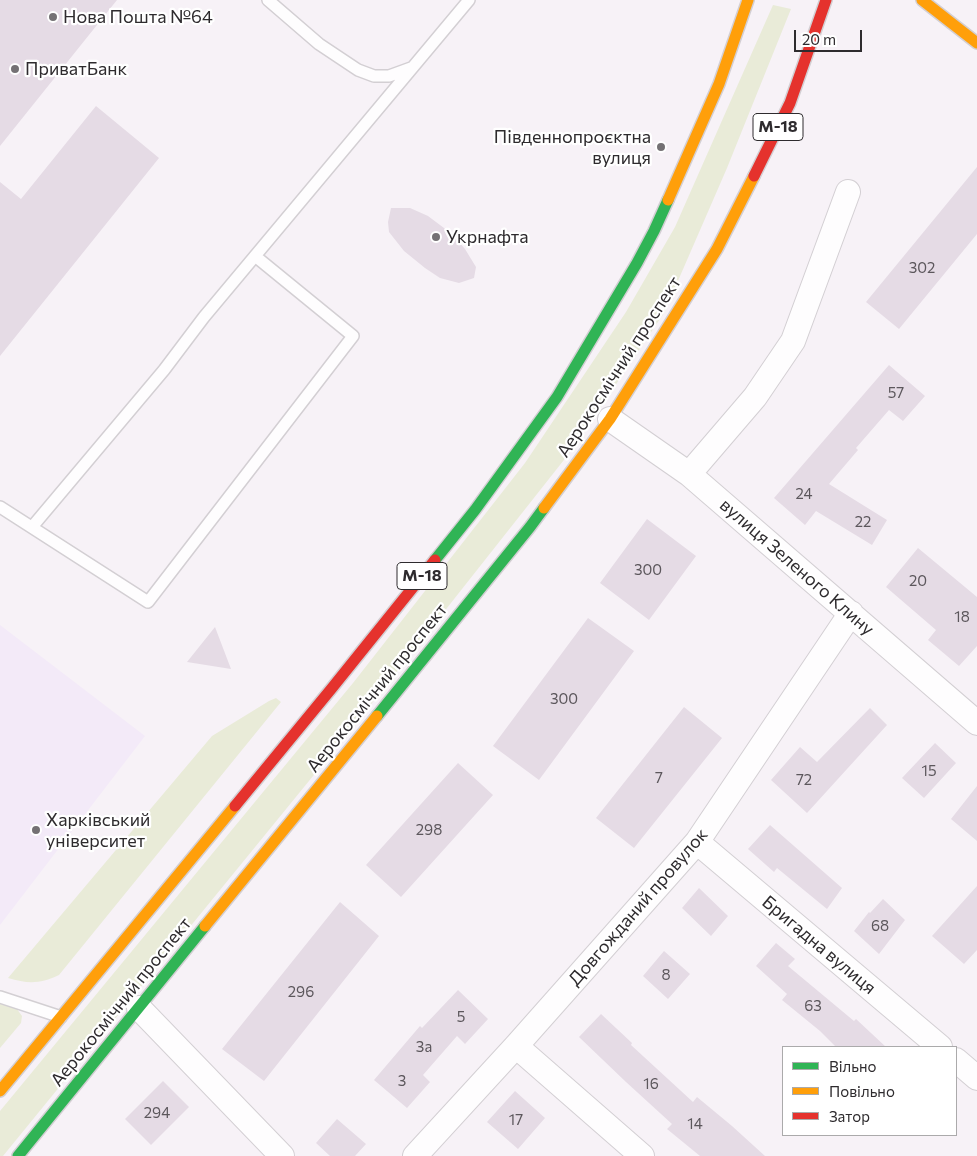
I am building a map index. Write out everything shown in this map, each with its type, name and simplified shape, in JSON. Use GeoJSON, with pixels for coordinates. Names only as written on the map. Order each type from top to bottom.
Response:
{"type":"FeatureCollection","features":[{"type":"Feature","properties":{"kind":"main road","name":"Аерокосмічний проспект"},"geometry":{"type":"LineString","coordinates":[[0,1091],[337,681],[468,518],[557,397],[654,231],[719,84],[748,0]]}},
{"type":"Feature","properties":{"kind":"main road","name":"Аерокосмічний проспект"},"geometry":{"type":"LineString","coordinates":[[18,1156],[530,527],[610,419],[718,248],[790,103],[826,0]]}},
{"type":"Feature","properties":{"kind":"main road"},"geometry":{"type":"LineString","coordinates":[[922,0],[977,43]]}},
{"type":"Feature","properties":{"kind":"street"},"geometry":{"type":"LineString","coordinates":[[689,474],[755,397],[793,341],[848,192]]}},
{"type":"Feature","properties":{"kind":"street","name":"вулиця Зеленого Клину"},"geometry":{"type":"LineString","coordinates":[[610,419],[689,474],[851,612],[977,723]]}},
{"type":"Feature","properties":{"kind":"street","name":"Довгожданий провулок"},"geometry":{"type":"LineString","coordinates":[[415,1156],[698,842],[851,612]]}},
{"type":"Feature","properties":{"kind":"street","name":"Бригадна вулиця"},"geometry":{"type":"LineString","coordinates":[[698,842],[939,1046]]}},
{"type":"Feature","properties":{"kind":"street"},"geometry":{"type":"LineString","coordinates":[[139,1008],[282,1156]]}},
{"type":"Feature","properties":{"kind":"street"},"geometry":{"type":"LineString","coordinates":[[516,1046],[642,1156]]}},
{"type":"Feature","properties":{"kind":"street"},"geometry":{"type":"LineString","coordinates":[[957,1061],[977,1078]]}},
{"type":"Feature","properties":{"kind":"lane"},"geometry":{"type":"LineString","coordinates":[[268,0],[318,44],[358,70],[374,76],[389,76],[413,68]]}},
{"type":"Feature","properties":{"kind":"lane"},"geometry":{"type":"LineString","coordinates":[[32,528],[158,377],[204,317],[469,0]]}},
{"type":"Feature","properties":{"kind":"lane"},"geometry":{"type":"LineString","coordinates":[[0,507],[148,602],[353,336],[255,256]]}},
{"type":"Feature","properties":{"kind":"lane"},"geometry":{"type":"LineString","coordinates":[[0,997],[61,1017]]}},
{"type":"Feature","properties":{"kind":"shaded area","name":"Харківський університет"},"geometry":{"type":"Polygon","coordinates":[[[0,625],[145,736],[0,925],[0,625]]]}},
{"type":"Feature","properties":{"kind":"green space"},"geometry":{"type":"Polygon","coordinates":[[[773,5],[791,9],[727,168],[664,313],[571,451],[353,727],[3,1156],[0,1156],[0,1111],[353,683],[525,463],[626,312],[675,227],[773,5]]]}},
{"type":"Feature","properties":{"kind":"green space"},"geometry":{"type":"Polygon","coordinates":[[[276,698],[281,702],[59,975],[34,982],[8,978],[212,736],[276,698]]]}},
{"type":"Feature","properties":{"kind":"green space"},"geometry":{"type":"Polygon","coordinates":[[[0,1003],[14,1005],[22,1016],[21,1023],[0,1048],[0,1003]]]}},
{"type":"Feature","properties":{"kind":"building"},"geometry":{"type":"Polygon","coordinates":[[[0,0],[117,0],[0,146],[0,0]]]}},
{"type":"Feature","properties":{"kind":"building"},"geometry":{"type":"Polygon","coordinates":[[[96,106],[159,158],[0,356],[0,182],[21,199],[96,106]]]}},
{"type":"Feature","properties":{"kind":"building"},"geometry":{"type":"Polygon","coordinates":[[[977,167],[977,234],[899,329],[866,302],[977,167]]]}},
{"type":"Feature","properties":{"kind":"building"},"geometry":{"type":"Polygon","coordinates":[[[391,208],[410,208],[428,216],[452,234],[465,249],[476,267],[474,278],[459,283],[440,278],[404,251],[389,232],[388,222],[391,208]]]}},
{"type":"Feature","properties":{"kind":"building"},"geometry":{"type":"Polygon","coordinates":[[[889,365],[925,396],[903,421],[889,410],[856,448],[858,450],[829,484],[887,520],[872,545],[816,511],[805,525],[774,498],[889,365]]]}},
{"type":"Feature","properties":{"kind":"building"},"geometry":{"type":"Polygon","coordinates":[[[647,519],[696,556],[649,620],[600,583],[647,519]]]}},
{"type":"Feature","properties":{"kind":"building"},"geometry":{"type":"Polygon","coordinates":[[[918,548],[977,597],[977,646],[959,666],[928,640],[936,630],[886,587],[918,548]]]}},
{"type":"Feature","properties":{"kind":"building"},"geometry":{"type":"Polygon","coordinates":[[[588,618],[634,651],[539,780],[493,746],[588,618]]]}},
{"type":"Feature","properties":{"kind":"building"},"geometry":{"type":"Polygon","coordinates":[[[215,627],[231,669],[187,662],[215,627]]]}},
{"type":"Feature","properties":{"kind":"building"},"geometry":{"type":"Polygon","coordinates":[[[684,707],[722,738],[634,848],[596,818],[684,707]]]}},
{"type":"Feature","properties":{"kind":"building"},"geometry":{"type":"Polygon","coordinates":[[[870,708],[887,725],[807,813],[771,780],[800,747],[817,762],[870,708]]]}},
{"type":"Feature","properties":{"kind":"building"},"geometry":{"type":"Polygon","coordinates":[[[935,743],[956,763],[924,798],[902,778],[935,743]]]}},
{"type":"Feature","properties":{"kind":"building"},"geometry":{"type":"Polygon","coordinates":[[[458,763],[493,795],[401,897],[366,865],[458,763]]]}},
{"type":"Feature","properties":{"kind":"building"},"geometry":{"type":"Polygon","coordinates":[[[977,786],[977,841],[951,819],[977,786]]]}},
{"type":"Feature","properties":{"kind":"building"},"geometry":{"type":"Polygon","coordinates":[[[770,825],[842,888],[827,909],[777,868],[774,872],[748,849],[770,825]]]}},
{"type":"Feature","properties":{"kind":"building"},"geometry":{"type":"Polygon","coordinates":[[[977,886],[977,950],[964,964],[932,936],[977,886]]]}},
{"type":"Feature","properties":{"kind":"building"},"geometry":{"type":"Polygon","coordinates":[[[699,888],[728,916],[711,936],[682,908],[699,888]]]}},
{"type":"Feature","properties":{"kind":"building"},"geometry":{"type":"Polygon","coordinates":[[[883,899],[905,920],[879,954],[854,931],[869,912],[883,899]]]}},
{"type":"Feature","properties":{"kind":"building"},"geometry":{"type":"Polygon","coordinates":[[[340,902],[379,936],[264,1081],[222,1049],[340,902]]]}},
{"type":"Feature","properties":{"kind":"building"},"geometry":{"type":"Polygon","coordinates":[[[776,943],[795,959],[788,966],[854,1021],[856,1019],[885,1046],[835,1046],[782,1000],[787,994],[756,966],[776,943]]]}},
{"type":"Feature","properties":{"kind":"building"},"geometry":{"type":"Polygon","coordinates":[[[664,951],[690,974],[668,999],[643,976],[664,951]]]}},
{"type":"Feature","properties":{"kind":"building"},"geometry":{"type":"Polygon","coordinates":[[[458,990],[488,1019],[465,1044],[457,1036],[423,1075],[430,1082],[407,1108],[374,1080],[420,1026],[422,1028],[458,990]]]}},
{"type":"Feature","properties":{"kind":"building"},"geometry":{"type":"Polygon","coordinates":[[[601,1014],[632,1043],[631,1045],[693,1102],[697,1097],[765,1156],[700,1156],[667,1129],[672,1124],[579,1037],[601,1014]]]}},
{"type":"Feature","properties":{"kind":"building"},"geometry":{"type":"Polygon","coordinates":[[[163,1081],[189,1107],[151,1145],[125,1119],[163,1081]]]}},
{"type":"Feature","properties":{"kind":"building"},"geometry":{"type":"Polygon","coordinates":[[[515,1091],[545,1118],[518,1149],[487,1122],[515,1091]]]}},
{"type":"Feature","properties":{"kind":"building"},"geometry":{"type":"Polygon","coordinates":[[[337,1119],[366,1144],[355,1156],[330,1156],[316,1143],[337,1119]]]}},
{"type":"Feature","properties":{"kind":"traffic: fast"},"geometry":{"type":"LineString","coordinates":[[435,560],[475,510],[557,397],[637,263],[668,200]]}},
{"type":"Feature","properties":{"kind":"traffic: fast"},"geometry":{"type":"LineString","coordinates":[[377,716],[544,508]]}},
{"type":"Feature","properties":{"kind":"traffic: fast"},"geometry":{"type":"LineString","coordinates":[[18,1156],[205,926]]}},
{"type":"Feature","properties":{"kind":"traffic: slow"},"geometry":{"type":"LineString","coordinates":[[668,200],[719,84],[748,0]]}},
{"type":"Feature","properties":{"kind":"traffic: slow"},"geometry":{"type":"LineString","coordinates":[[922,0],[977,43]]}},
{"type":"Feature","properties":{"kind":"traffic: slow"},"geometry":{"type":"LineString","coordinates":[[544,508],[610,419],[717,249],[754,176]]}},
{"type":"Feature","properties":{"kind":"traffic: slow"},"geometry":{"type":"LineString","coordinates":[[205,926],[377,716]]}},
{"type":"Feature","properties":{"kind":"traffic: slow"},"geometry":{"type":"LineString","coordinates":[[0,1091],[235,806]]}},
{"type":"Feature","properties":{"kind":"traffic: jam"},"geometry":{"type":"LineString","coordinates":[[754,176],[790,103],[826,0]]}},
{"type":"Feature","properties":{"kind":"traffic: jam"},"geometry":{"type":"LineString","coordinates":[[235,806],[435,560]]}},
{"type":"Feature","properties":{"kind":"place","name":"Нова Пошта №64"},"geometry":{"type":"Point","coordinates":[53,17]}},
{"type":"Feature","properties":{"kind":"place","name":"ПриватБанк"},"geometry":{"type":"Point","coordinates":[15,69]}},
{"type":"Feature","properties":{"kind":"place","name":"Південнопроєктна вулиця"},"geometry":{"type":"Point","coordinates":[661,147]}},
{"type":"Feature","properties":{"kind":"place","name":"Укрнафта"},"geometry":{"type":"Point","coordinates":[436,237]}},
{"type":"Feature","properties":{"kind":"place","name":"Харківський університет"},"geometry":{"type":"Point","coordinates":[36,830]}}]}
